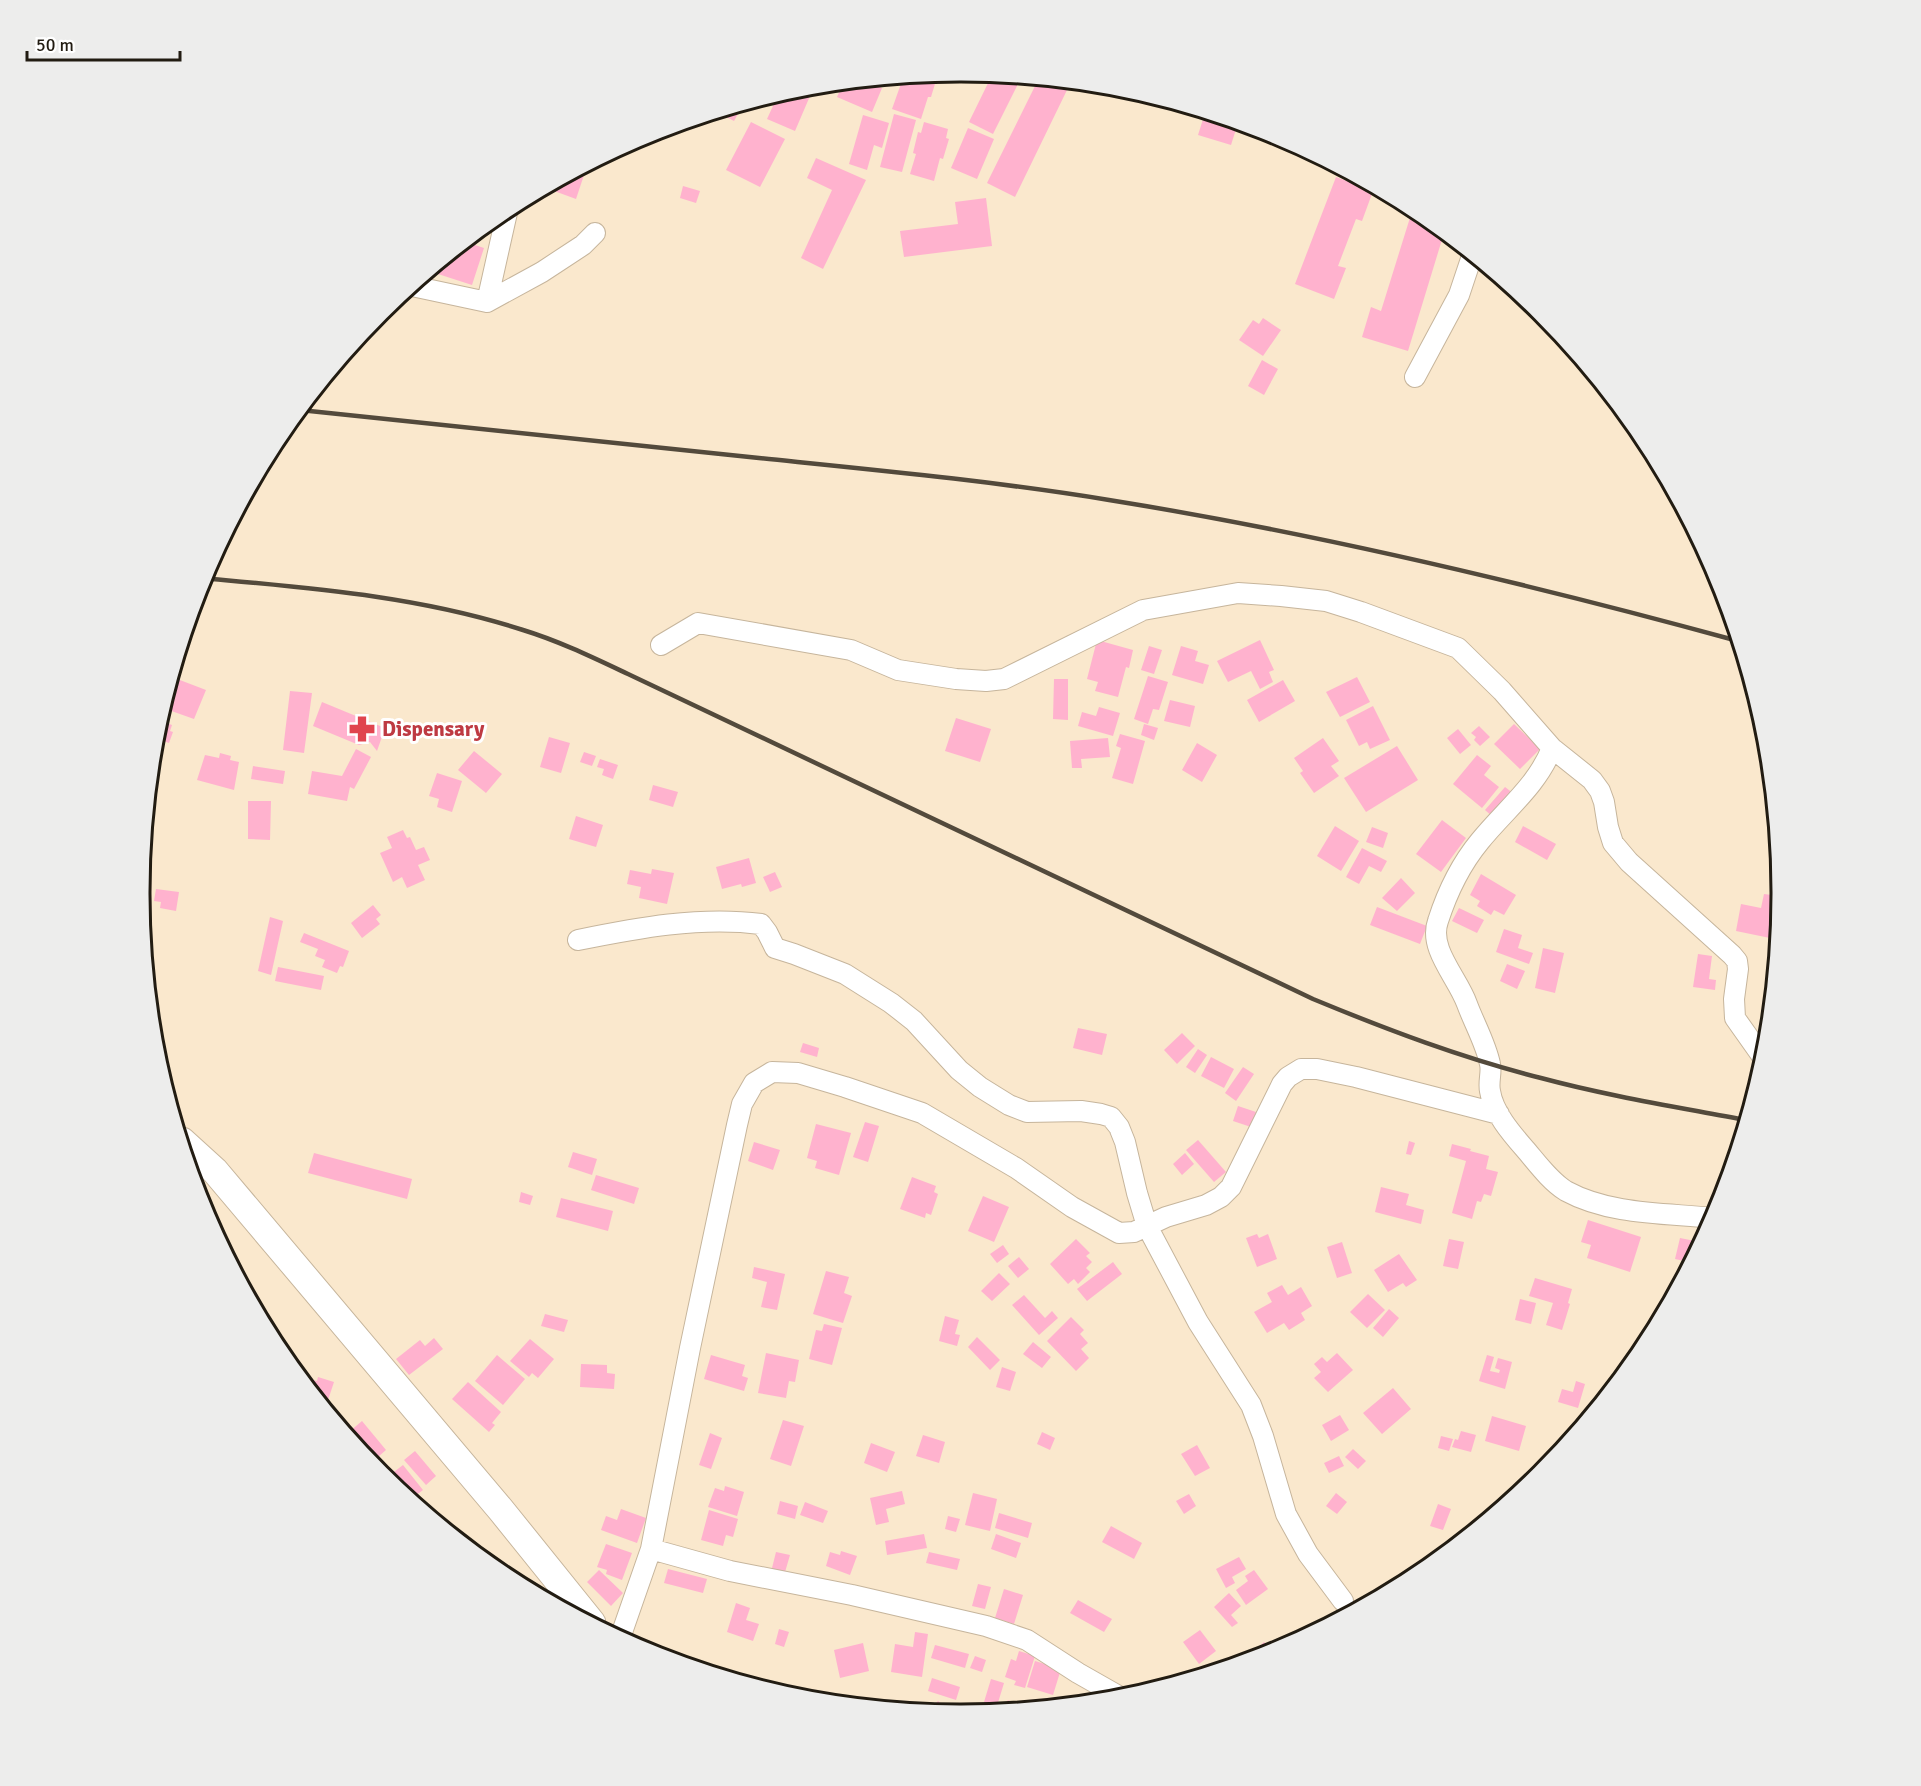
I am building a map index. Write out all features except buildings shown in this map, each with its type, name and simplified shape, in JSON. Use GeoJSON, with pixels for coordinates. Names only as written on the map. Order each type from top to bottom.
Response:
{"type":"FeatureCollection","features":[{"type":"Feature","properties":{"kind":"street"},"geometry":{"type":"LineString","coordinates":[[487,302],[505,223]]}},
{"type":"Feature","properties":{"kind":"street"},"geometry":{"type":"LineString","coordinates":[[422,288],[487,302],[551,267],[584,245],[595,233]]}},
{"type":"Feature","properties":{"kind":"street"},"geometry":{"type":"LineString","coordinates":[[1415,376],[1459,295],[1470,263]]}},
{"type":"Feature","properties":{"kind":"street"},"geometry":{"type":"LineString","coordinates":[[661,645],[698,623],[851,650],[898,670],[986,681],[1004,679],[1143,610],[1238,593],[1293,597],[1335,604],[1458,648],[1502,691],[1552,748],[1592,780],[1604,802],[1613,843],[1629,862],[1737,961],[1735,1018],[1756,1047]]}},
{"type":"Feature","properties":{"kind":"street"},"geometry":{"type":"LineString","coordinates":[[1552,748],[1538,776],[1465,861],[1449,891],[1437,923],[1435,936],[1438,950],[1464,994],[1490,1064],[1490,1091],[1499,1114],[1513,1136],[1553,1180],[1567,1191],[1599,1203],[1627,1209],[1703,1217]]}},
{"type":"Feature","properties":{"kind":"street"},"geometry":{"type":"LineString","coordinates":[[578,940],[694,921],[760,924],[775,948],[845,974],[891,1003],[914,1021],[959,1070],[980,1087],[1010,1105],[1027,1112],[1081,1111],[1111,1117],[1119,1127],[1125,1142],[1147,1226],[1198,1322],[1251,1405],[1263,1436],[1286,1514],[1308,1554],[1343,1601]]}},
{"type":"Feature","properties":{"kind":"street"},"geometry":{"type":"LineString","coordinates":[[623,1630],[651,1549],[690,1348],[742,1104],[754,1083],[772,1072],[798,1073],[922,1113],[1016,1168],[1072,1207],[1119,1233],[1134,1232],[1166,1217],[1206,1205],[1221,1197],[1231,1187],[1282,1084],[1287,1077],[1301,1069],[1317,1069],[1356,1077],[1499,1114]]}},
{"type":"Feature","properties":{"kind":"street"},"geometry":{"type":"LineString","coordinates":[[192,1150],[215,1171],[566,1599]]}},
{"type":"Feature","properties":{"kind":"street"},"geometry":{"type":"LineString","coordinates":[[651,1549],[730,1571],[852,1595],[986,1626],[1027,1640],[1108,1690]]}},
{"type":"Feature","properties":{"kind":"railway"},"geometry":{"type":"LineString","coordinates":[[309,411],[934,476],[1109,500],[1267,528],[1425,562],[1730,639]]}},
{"type":"Feature","properties":{"kind":"railway"},"geometry":{"type":"LineString","coordinates":[[214,579],[324,590],[404,601],[484,618],[536,634],[602,662],[1313,999],[1426,1043],[1483,1062],[1592,1090],[1738,1119]]}},
{"type":"Feature","properties":{"kind":"place","name":"Dispensary"},"geometry":{"type":"Point","coordinates":[362,729]}}]}
